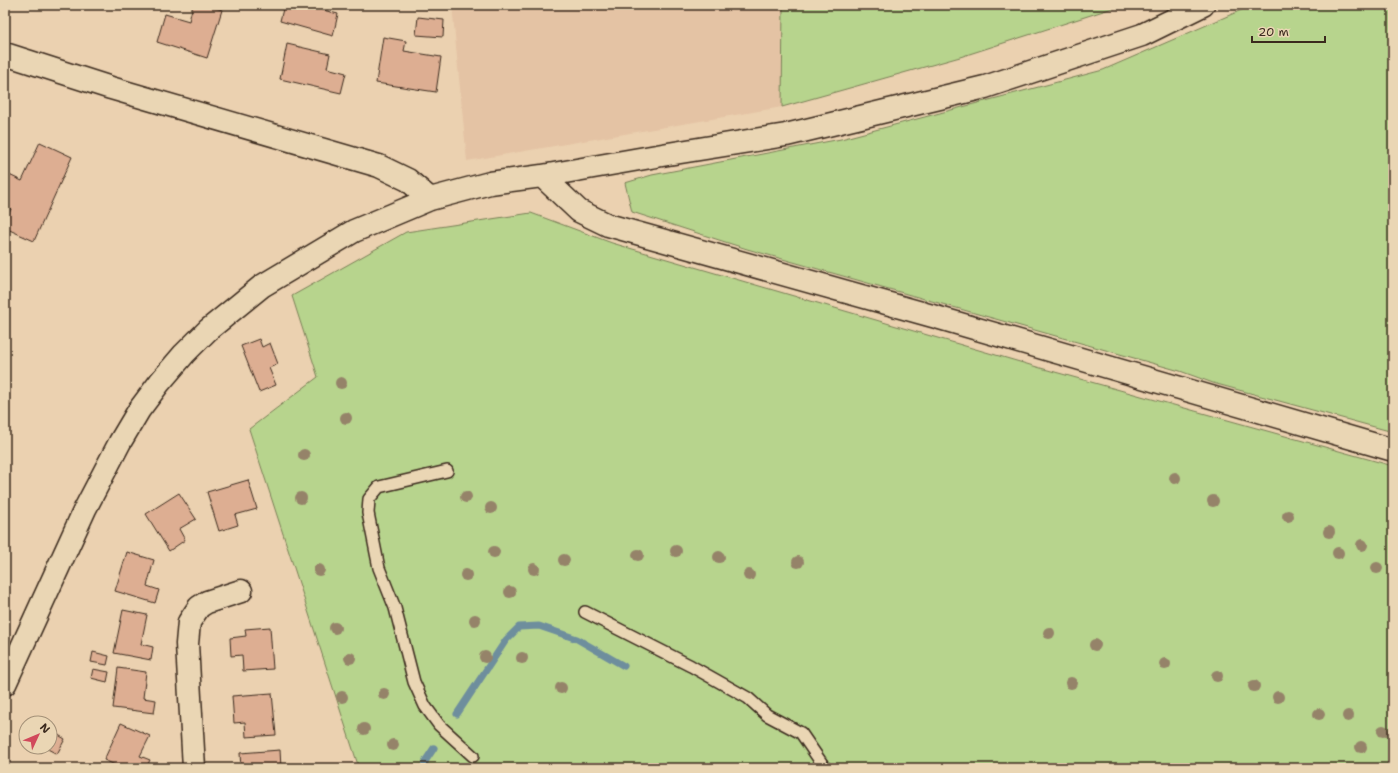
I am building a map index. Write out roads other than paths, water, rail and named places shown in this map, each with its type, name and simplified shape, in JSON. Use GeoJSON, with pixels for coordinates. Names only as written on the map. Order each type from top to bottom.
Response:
{"type":"FeatureCollection","features":[{"type":"Feature","properties":{"kind":"street"},"geometry":{"type":"LineString","coordinates":[[5,684],[85,509],[120,442],[139,410],[184,354],[208,330],[262,286],[354,231],[430,199],[490,183],[542,176],[786,135],[985,87],[1142,35],[1203,5]]}},
{"type":"Feature","properties":{"kind":"street"},"geometry":{"type":"LineString","coordinates":[[5,54],[111,88],[379,166],[408,180],[430,199]]}},
{"type":"Feature","properties":{"kind":"street"},"geometry":{"type":"LineString","coordinates":[[542,176],[579,211],[608,225],[936,317],[1393,450]]}},
{"type":"Feature","properties":{"kind":"street"},"geometry":{"type":"LineString","coordinates":[[194,768],[187,644],[189,622],[199,607],[207,602],[241,592]]}},
{"type":"Feature","properties":{"kind":"lane"},"geometry":{"type":"LineString","coordinates":[[447,471],[379,487],[368,499],[368,513],[378,568],[395,608],[414,682],[424,706],[438,725],[473,756]]}},
{"type":"Feature","properties":{"kind":"lane"},"geometry":{"type":"LineString","coordinates":[[585,612],[691,666],[748,698],[767,715],[801,733],[825,768]]}},
{"type":"Feature","properties":{"kind":"waterway"},"geometry":{"type":"LineString","coordinates":[[457,714],[506,640],[519,627],[539,626],[577,639],[624,666]]}},
{"type":"Feature","properties":{"kind":"waterway"},"geometry":{"type":"LineString","coordinates":[[423,768],[426,760],[434,748]]}}]}
